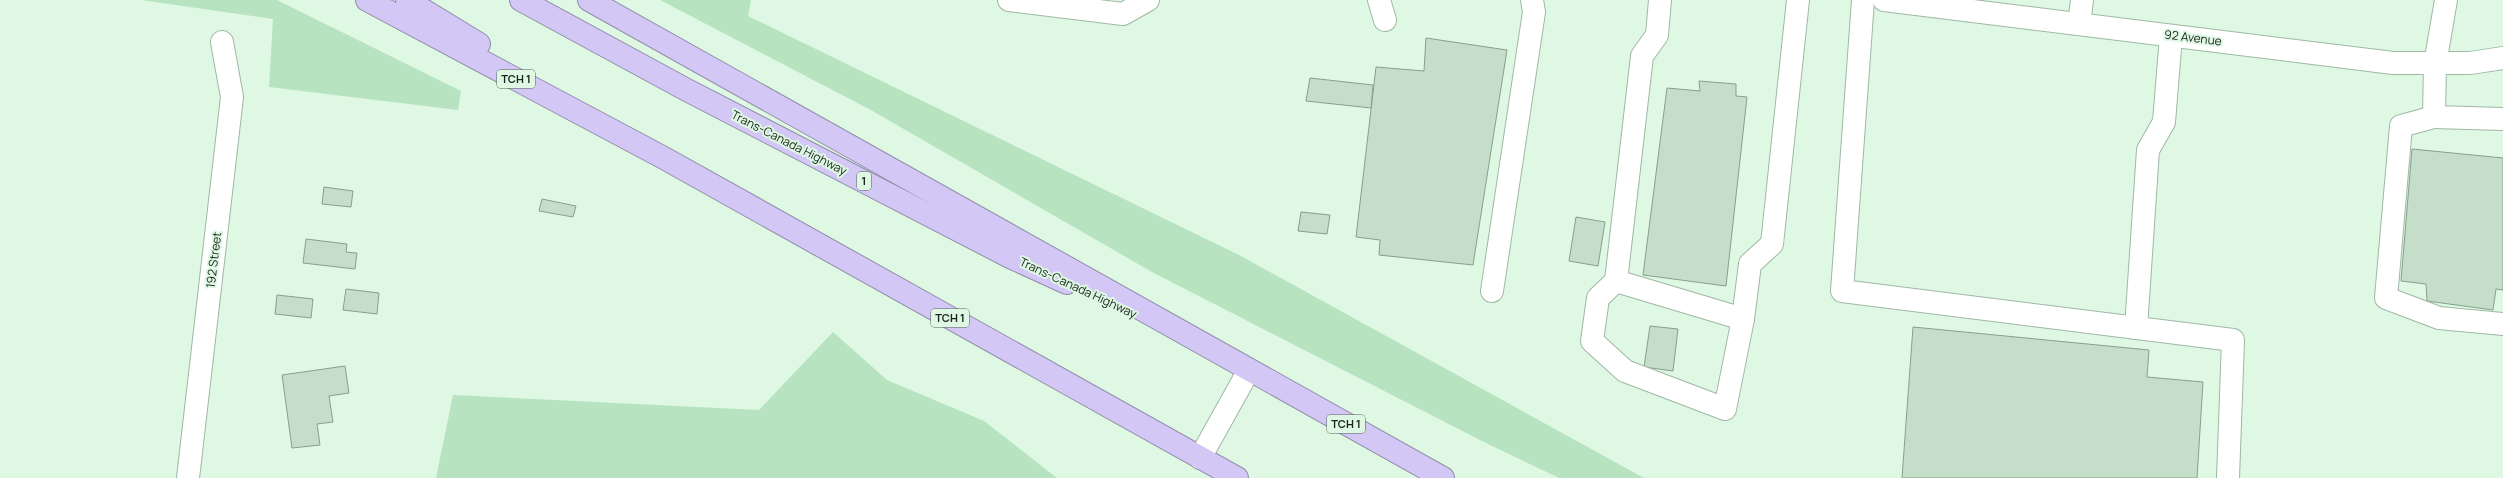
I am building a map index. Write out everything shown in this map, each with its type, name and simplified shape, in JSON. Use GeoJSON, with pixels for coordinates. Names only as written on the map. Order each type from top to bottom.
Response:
{"type":"FeatureCollection","features":[{"type":"Feature","properties":{"kind":"highway","name":"TCH 1"},"geometry":{"type":"LineString","coordinates":[[367,0],[664,158],[1237,478]]}},
{"type":"Feature","properties":{"kind":"highway"},"geometry":{"type":"LineString","coordinates":[[407,0],[664,158]]}},
{"type":"Feature","properties":{"kind":"highway","name":"Trans-Canada Highway"},"geometry":{"type":"LineString","coordinates":[[520,0],[685,89],[1010,256],[1213,350]]}},
{"type":"Feature","properties":{"kind":"highway","name":"Trans-Canada Highway"},"geometry":{"type":"LineString","coordinates":[[589,0],[1444,478]]}},
{"type":"Feature","properties":{"kind":"street"},"geometry":{"type":"LineString","coordinates":[[1009,0],[1123,14],[1148,0]]}},
{"type":"Feature","properties":{"kind":"street"},"geometry":{"type":"LineString","coordinates":[[1492,291],[1534,12],[1532,0]]}},
{"type":"Feature","properties":{"kind":"street"},"geometry":{"type":"LineString","coordinates":[[1660,0],[1657,35],[1642,56],[1616,282],[1598,298],[1592,341],[1625,372],[1725,409],[1743,319],[1750,264],[1772,244],[1798,0]]}},
{"type":"Feature","properties":{"kind":"street"},"geometry":{"type":"LineString","coordinates":[[1863,0],[1842,291],[2233,340],[2228,478]]}},
{"type":"Feature","properties":{"kind":"street","name":"92 Avenue"},"geometry":{"type":"LineString","coordinates":[[1884,0],[1907,1],[2171,36],[2393,63],[2435,64],[2503,58]]}},
{"type":"Feature","properties":{"kind":"street"},"geometry":{"type":"LineString","coordinates":[[2079,24],[2082,0]]}},
{"type":"Feature","properties":{"kind":"street"},"geometry":{"type":"LineString","coordinates":[[2434,117],[2435,64],[2446,0]]}},
{"type":"Feature","properties":{"kind":"street"},"geometry":{"type":"LineString","coordinates":[[2136,328],[2148,150],[2164,122],[2171,36]]}},
{"type":"Feature","properties":{"kind":"street","name":"192 Street"},"geometry":{"type":"LineString","coordinates":[[188,478],[232,97],[222,42]]}},
{"type":"Feature","properties":{"kind":"street"},"geometry":{"type":"LineString","coordinates":[[2503,120],[2434,117],[2400,126],[2386,298],[2439,318],[2503,324]]}},
{"type":"Feature","properties":{"kind":"street"},"geometry":{"type":"LineString","coordinates":[[1616,282],[1743,319]]}},
{"type":"Feature","properties":{"kind":"street"},"geometry":{"type":"LineString","coordinates":[[1200,458],[1249,370]]}},
{"type":"Feature","properties":{"kind":"green space"},"geometry":{"type":"Polygon","coordinates":[[[141,0],[277,0],[461,91],[458,110],[269,87],[273,19],[141,0]]]}},
{"type":"Feature","properties":{"kind":"green space"},"geometry":{"type":"Polygon","coordinates":[[[660,0],[751,0],[748,16],[1239,255],[1644,478],[1559,478],[1482,441],[1152,272],[869,109],[660,0]]]}},
{"type":"Feature","properties":{"kind":"green space"},"geometry":{"type":"Polygon","coordinates":[[[833,332],[887,380],[984,421],[1057,478],[436,478],[453,395],[759,410],[833,332]]]}},
{"type":"Feature","properties":{"kind":"building"},"geometry":{"type":"Polygon","coordinates":[[[1426,38],[1507,50],[1473,265],[1379,255],[1380,240],[1356,237],[1376,67],[1424,71],[1426,38]]]}},
{"type":"Feature","properties":{"kind":"building"},"geometry":{"type":"Polygon","coordinates":[[[1310,78],[1373,85],[1371,108],[1306,101],[1310,78]]]}},
{"type":"Feature","properties":{"kind":"building"},"geometry":{"type":"Polygon","coordinates":[[[1699,81],[1736,84],[1736,96],[1747,97],[1726,286],[1643,275],[1667,88],[1700,91],[1699,81]]]}},
{"type":"Feature","properties":{"kind":"building"},"geometry":{"type":"Polygon","coordinates":[[[2412,149],[2503,158],[2503,290],[2496,289],[2493,310],[2427,301],[2426,284],[2401,281],[2412,149]]]}},
{"type":"Feature","properties":{"kind":"building"},"geometry":{"type":"Polygon","coordinates":[[[324,187],[353,191],[351,207],[322,204],[324,187]]]}},
{"type":"Feature","properties":{"kind":"building"},"geometry":{"type":"Polygon","coordinates":[[[542,199],[576,206],[573,217],[539,211],[542,199]]]}},
{"type":"Feature","properties":{"kind":"building"},"geometry":{"type":"Polygon","coordinates":[[[1301,212],[1330,215],[1327,234],[1298,231],[1301,212]]]}},
{"type":"Feature","properties":{"kind":"building"},"geometry":{"type":"Polygon","coordinates":[[[1576,217],[1605,222],[1598,266],[1569,261],[1576,217]]]}},
{"type":"Feature","properties":{"kind":"building"},"geometry":{"type":"Polygon","coordinates":[[[306,239],[347,244],[346,252],[357,253],[355,269],[303,263],[306,239]]]}},
{"type":"Feature","properties":{"kind":"building"},"geometry":{"type":"Polygon","coordinates":[[[346,289],[379,293],[377,314],[343,310],[346,289]]]}},
{"type":"Feature","properties":{"kind":"building"},"geometry":{"type":"Polygon","coordinates":[[[277,295],[313,299],[311,318],[275,314],[277,295]]]}},
{"type":"Feature","properties":{"kind":"building"},"geometry":{"type":"Polygon","coordinates":[[[1650,326],[1678,329],[1673,371],[1644,367],[1650,326]]]}},
{"type":"Feature","properties":{"kind":"building"},"geometry":{"type":"Polygon","coordinates":[[[1913,327],[2149,350],[2147,377],[2203,382],[2197,478],[1902,478],[1913,327]]]}},
{"type":"Feature","properties":{"kind":"building"},"geometry":{"type":"Polygon","coordinates":[[[345,366],[349,393],[329,396],[333,422],[317,424],[320,445],[292,448],[282,375],[345,366]]]}}]}
